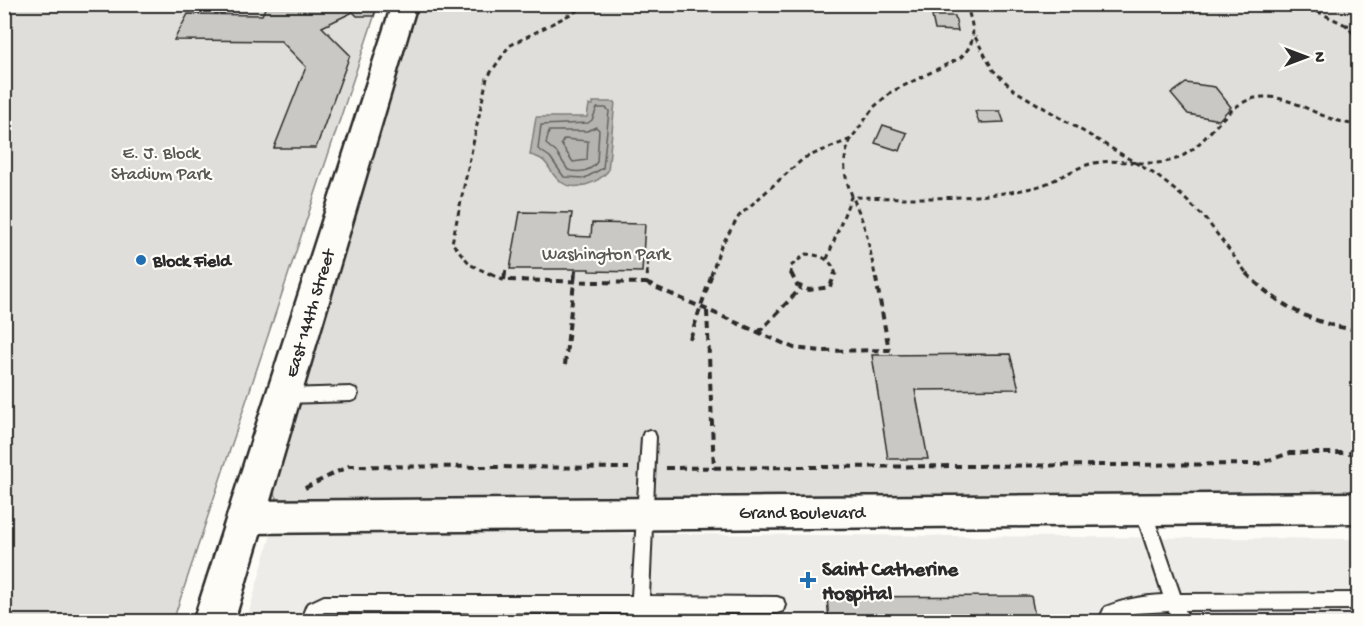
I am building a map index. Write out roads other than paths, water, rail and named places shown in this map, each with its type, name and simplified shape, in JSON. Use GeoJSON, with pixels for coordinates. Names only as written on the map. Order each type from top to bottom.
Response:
{"type":"FeatureCollection","features":[{"type":"Feature","properties":{"kind":"street","name":"East 144th Street"},"geometry":{"type":"LineString","coordinates":[[213,621],[405,4]]}},
{"type":"Feature","properties":{"kind":"street","name":"Grand Boulevard"},"geometry":{"type":"LineString","coordinates":[[245,517],[1359,508]]}},
{"type":"Feature","properties":{"kind":"lane"},"geometry":{"type":"LineString","coordinates":[[283,396],[351,394]]}},
{"type":"Feature","properties":{"kind":"lane"},"geometry":{"type":"LineString","coordinates":[[639,613],[649,437]]}},
{"type":"Feature","properties":{"kind":"lane"},"geometry":{"type":"LineString","coordinates":[[1143,510],[1181,621]]}},
{"type":"Feature","properties":{"kind":"lane"},"geometry":{"type":"LineString","coordinates":[[1106,621],[1111,613],[1121,608],[1174,602],[1359,601]]}},
{"type":"Feature","properties":{"kind":"lane"},"geometry":{"type":"LineString","coordinates":[[308,621],[310,612],[316,606],[324,604],[639,613],[777,605]]}},
{"type":"Feature","properties":{"kind":"water"},"geometry":{"type":"Polygon","coordinates":[[[593,102],[615,102],[608,171],[586,185],[567,185],[556,178],[546,163],[530,155],[536,117],[587,117],[589,105],[593,105],[593,102]]]}},
{"type":"Feature","properties":{"kind":"place","name":"Block Field"},"geometry":{"type":"Point","coordinates":[141,260]}},
{"type":"Feature","properties":{"kind":"place","name":"Saint Catherine Hospital"},"geometry":{"type":"Point","coordinates":[808,580]}},
{"type":"Feature","properties":{"kind":"park label","name":"E. J. Block Stadium Park"},"geometry":{"type":"Point","coordinates":[161,162]}},
{"type":"Feature","properties":{"kind":"park label","name":"Washington Park"},"geometry":{"type":"Point","coordinates":[606,253]}}]}
